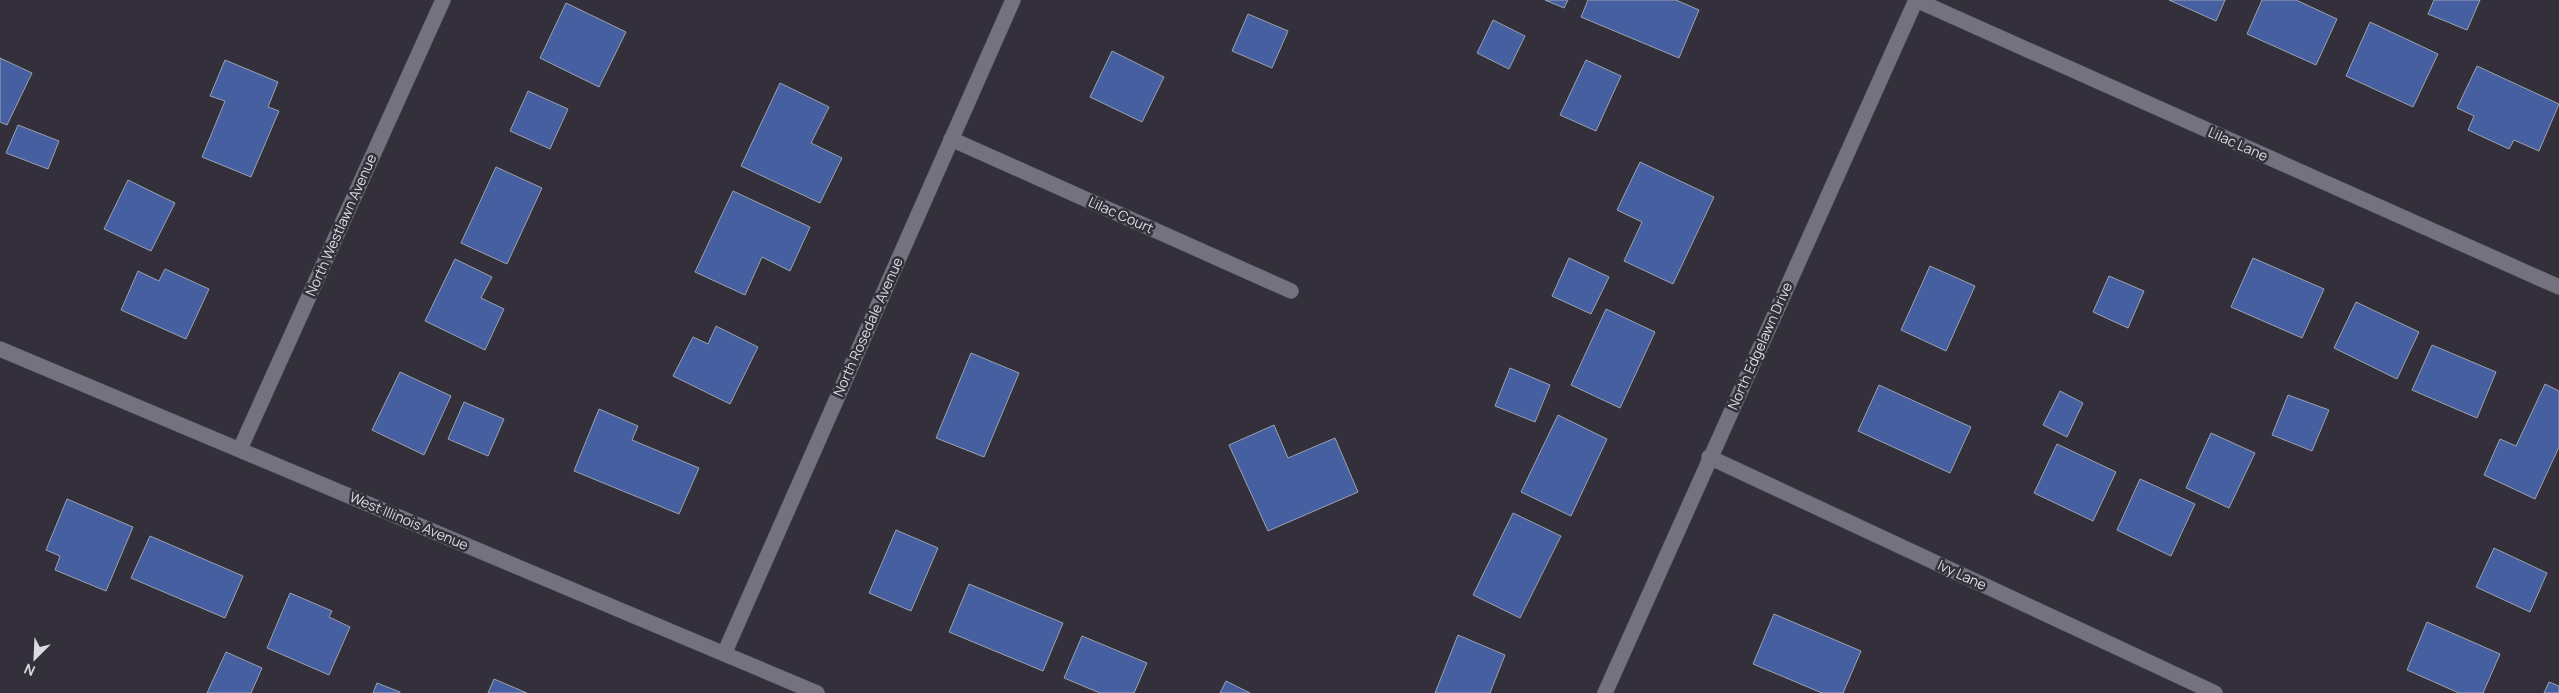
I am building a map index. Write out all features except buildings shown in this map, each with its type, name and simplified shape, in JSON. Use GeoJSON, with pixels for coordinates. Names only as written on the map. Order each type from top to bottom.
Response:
{"type":"FeatureCollection","features":[{"type":"Feature","properties":{"kind":"street","name":"North Westlawn Avenue"},"geometry":{"type":"LineString","coordinates":[[240,449],[443,0]]}},
{"type":"Feature","properties":{"kind":"street","name":"North Rosedale Avenue"},"geometry":{"type":"LineString","coordinates":[[724,654],[1013,0]]}},
{"type":"Feature","properties":{"kind":"street","name":"Lilac Lane"},"geometry":{"type":"LineString","coordinates":[[1916,0],[2559,287]]}},
{"type":"Feature","properties":{"kind":"street","name":"North Edgelawn Drive"},"geometry":{"type":"LineString","coordinates":[[1605,693],[1916,0]]}},
{"type":"Feature","properties":{"kind":"street","name":"Lilac Court"},"geometry":{"type":"LineString","coordinates":[[951,139],[1291,291]]}},
{"type":"Feature","properties":{"kind":"street","name":"West Illinois Avenue"},"geometry":{"type":"LineString","coordinates":[[0,349],[817,693]]}},
{"type":"Feature","properties":{"kind":"street","name":"Ivy Lane"},"geometry":{"type":"LineString","coordinates":[[1710,457],[2214,693]]}}]}
